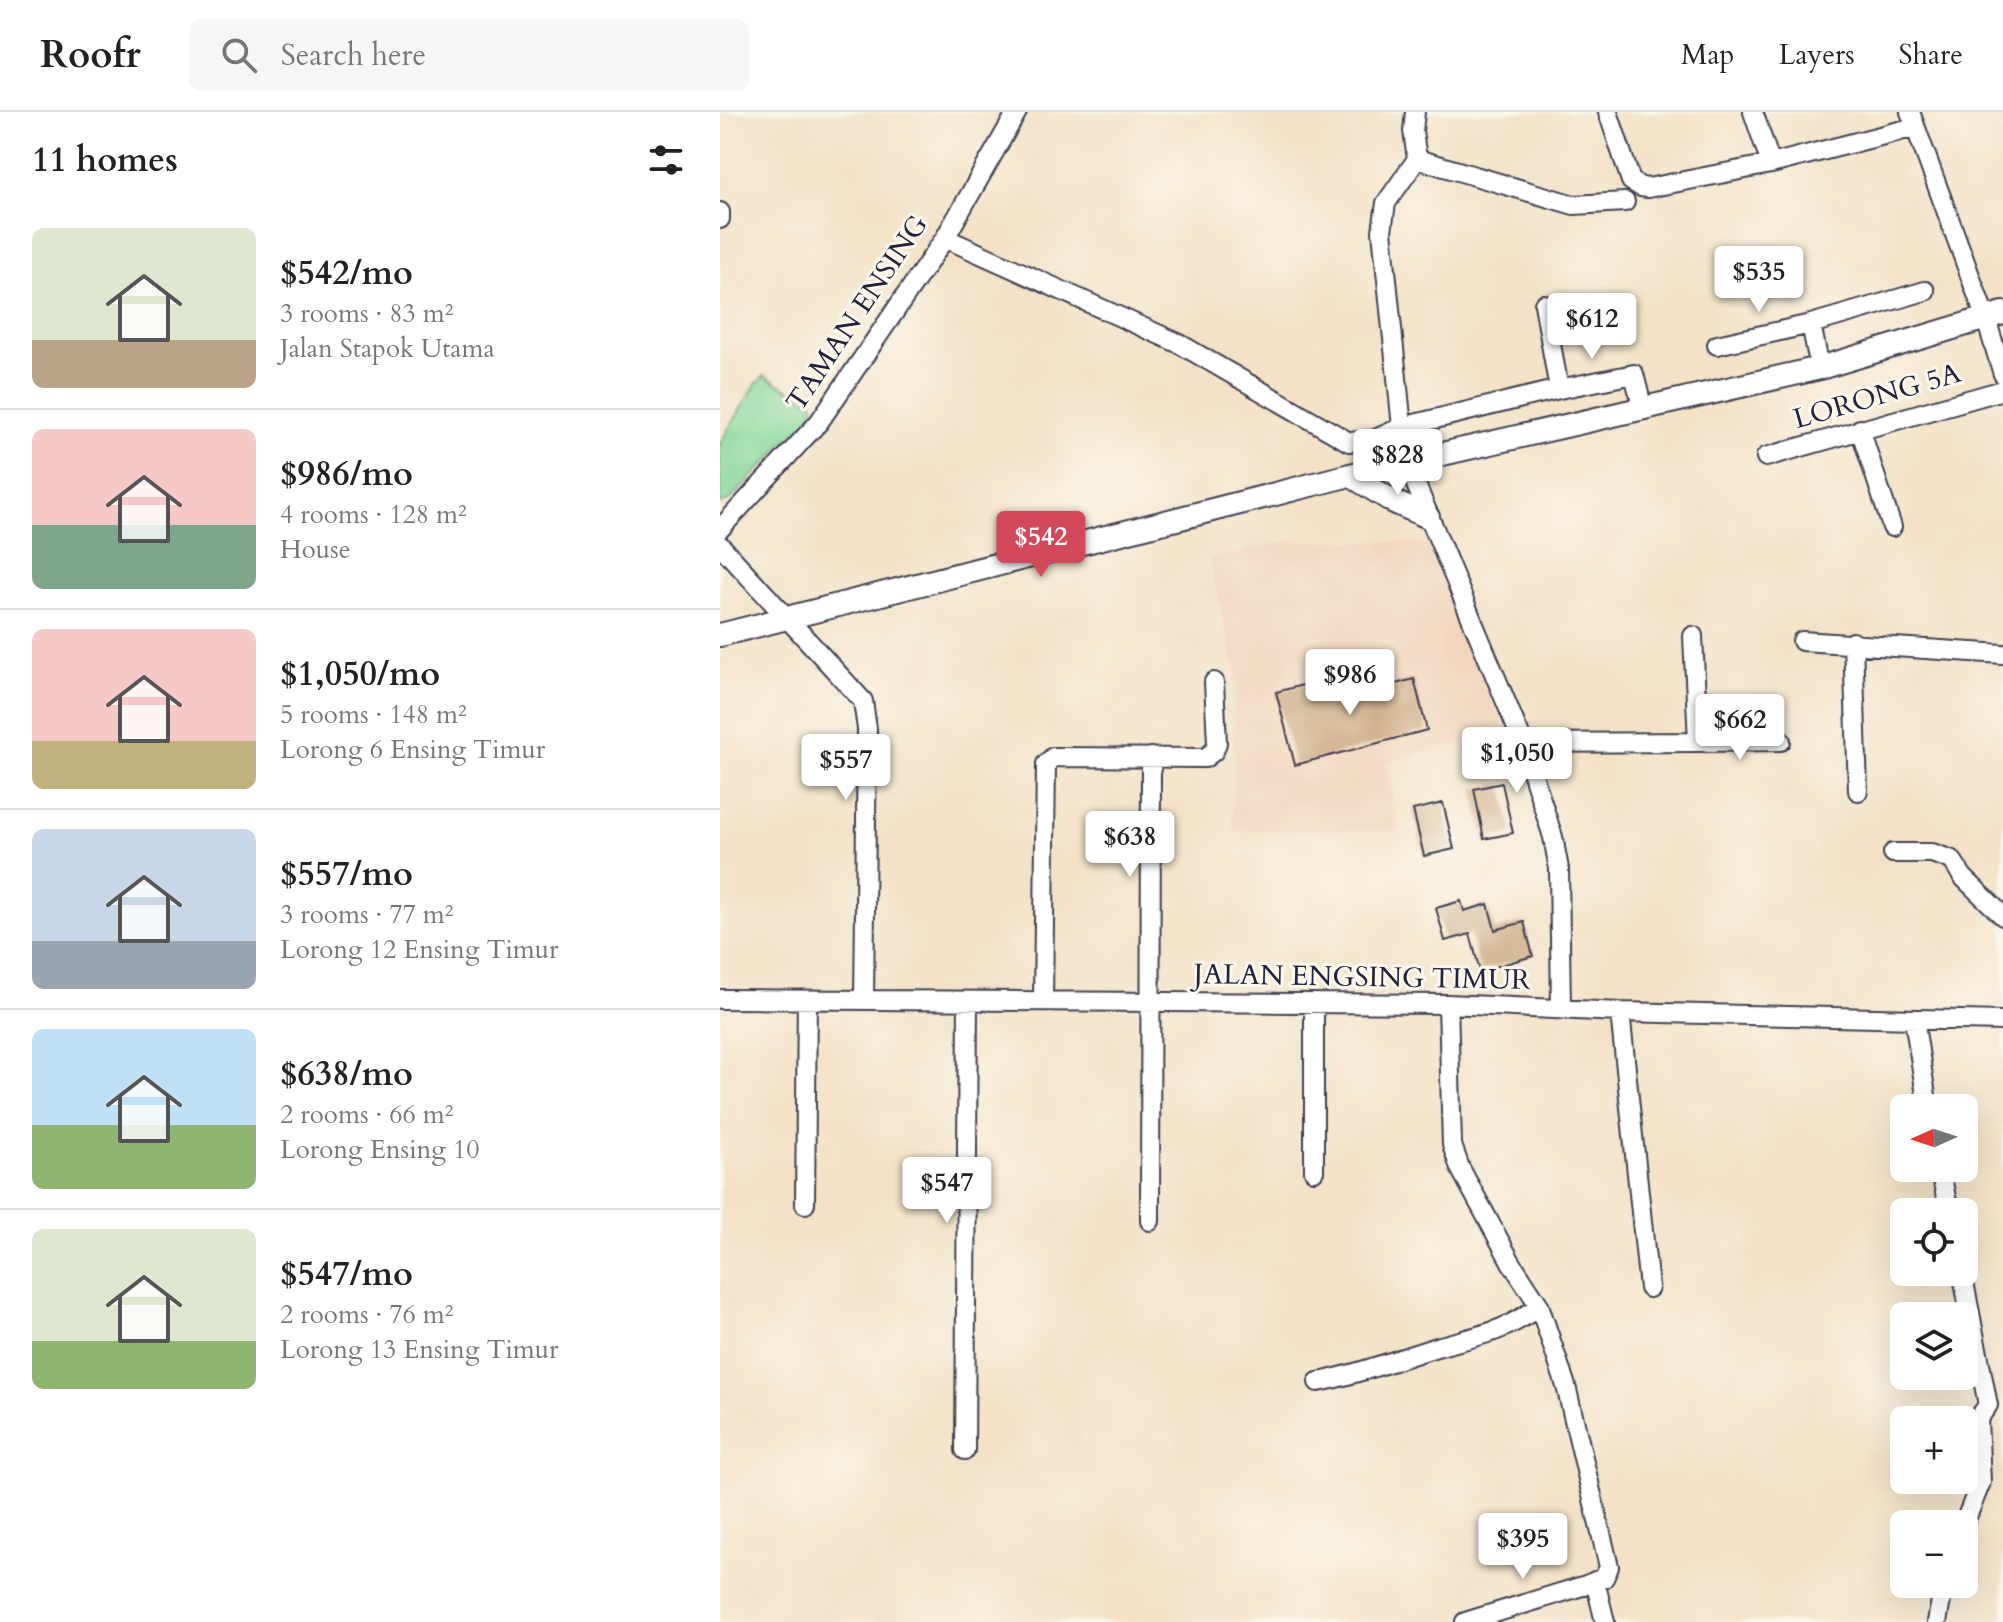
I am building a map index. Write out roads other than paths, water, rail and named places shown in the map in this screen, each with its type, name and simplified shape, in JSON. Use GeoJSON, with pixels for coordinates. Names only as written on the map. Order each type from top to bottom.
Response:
{"type":"FeatureCollection","features":[{"type":"Feature","properties":{"kind":"main road"},"geometry":{"type":"LineString","coordinates":[[720,635],[1350,475],[1820,368],[1995,316]]}},
{"type":"Feature","properties":{"kind":"main road"},"geometry":{"type":"LineString","coordinates":[[1350,475],[1394,502],[1428,517]]}},
{"type":"Feature","properties":{"kind":"street","name":"TAMAN ENSING"},"geometry":{"type":"LineString","coordinates":[[720,529],[819,422],[945,238],[1017,112]]}},
{"type":"Feature","properties":{"kind":"street"},"geometry":{"type":"LineString","coordinates":[[1395,431],[1382,231],[1386,203],[1417,159],[1413,131],[1415,112]]}},
{"type":"Feature","properties":{"kind":"street"},"geometry":{"type":"LineString","coordinates":[[1608,112],[1631,181],[1641,187],[1655,187],[1771,164],[1913,120],[1995,316],[2003,374]]}},
{"type":"Feature","properties":{"kind":"street"},"geometry":{"type":"LineString","coordinates":[[1753,112],[1771,164]]}},
{"type":"Feature","properties":{"kind":"street"},"geometry":{"type":"LineString","coordinates":[[1417,159],[1574,205],[1625,202]]}},
{"type":"Feature","properties":{"kind":"street"},"geometry":{"type":"LineString","coordinates":[[720,212],[720,219]]}},
{"type":"Feature","properties":{"kind":"street"},"geometry":{"type":"LineString","coordinates":[[945,238],[1180,344],[1349,442],[1373,440],[1395,431],[1559,389],[1634,374],[1643,410]]}},
{"type":"Feature","properties":{"kind":"street"},"geometry":{"type":"LineString","coordinates":[[1717,345],[1811,324],[1925,291]]}},
{"type":"Feature","properties":{"kind":"street"},"geometry":{"type":"LineString","coordinates":[[1544,304],[1559,389]]}},
{"type":"Feature","properties":{"kind":"street"},"geometry":{"type":"LineString","coordinates":[[1811,324],[1820,368]]}},
{"type":"Feature","properties":{"kind":"street","name":"LORONG 5A"},"geometry":{"type":"LineString","coordinates":[[1766,457],[2003,390]]}},
{"type":"Feature","properties":{"kind":"street"},"geometry":{"type":"LineString","coordinates":[[1860,429],[1892,527]]}},
{"type":"Feature","properties":{"kind":"street"},"geometry":{"type":"LineString","coordinates":[[1407,463],[1523,743],[1553,837],[1559,869],[1561,1009]]}},
{"type":"Feature","properties":{"kind":"street"},"geometry":{"type":"LineString","coordinates":[[720,545],[863,701],[866,713],[864,1000]]}},
{"type":"Feature","properties":{"kind":"street"},"geometry":{"type":"LineString","coordinates":[[1693,636],[1698,742]]}},
{"type":"Feature","properties":{"kind":"street"},"geometry":{"type":"LineString","coordinates":[[1802,641],[2003,654]]}},
{"type":"Feature","properties":{"kind":"street"},"geometry":{"type":"LineString","coordinates":[[1853,642],[1858,791]]}},
{"type":"Feature","properties":{"kind":"street"},"geometry":{"type":"LineString","coordinates":[[1043,1001],[1046,764],[1053,757],[1205,758],[1214,751],[1217,743],[1214,682]]}},
{"type":"Feature","properties":{"kind":"street"},"geometry":{"type":"LineString","coordinates":[[1523,743],[1781,741]]}},
{"type":"Feature","properties":{"kind":"street"},"geometry":{"type":"LineString","coordinates":[[1150,1221],[1151,757]]}},
{"type":"Feature","properties":{"kind":"street"},"geometry":{"type":"LineString","coordinates":[[1893,853],[1932,853],[1952,860],[1963,877],[2003,916]]}},
{"type":"Feature","properties":{"kind":"street","name":"JALAN ENGSING TIMUR"},"geometry":{"type":"LineString","coordinates":[[720,999],[1448,1004],[1620,1012],[2003,1021]]}},
{"type":"Feature","properties":{"kind":"street"},"geometry":{"type":"LineString","coordinates":[[805,1204],[807,1000]]}},
{"type":"Feature","properties":{"kind":"street"},"geometry":{"type":"LineString","coordinates":[[965,1450],[968,1001]]}},
{"type":"Feature","properties":{"kind":"street"},"geometry":{"type":"LineString","coordinates":[[1314,1003],[1314,1171]]}},
{"type":"Feature","properties":{"kind":"street"},"geometry":{"type":"LineString","coordinates":[[1448,1004],[1452,1145],[1460,1168],[1511,1262],[1539,1305],[1566,1386],[1609,1567],[1604,1578],[1514,1614],[1465,1622]]}},
{"type":"Feature","properties":{"kind":"street"},"geometry":{"type":"LineString","coordinates":[[1620,1012],[1649,1288]]}},
{"type":"Feature","properties":{"kind":"street"},"geometry":{"type":"LineString","coordinates":[[1914,1019],[1925,1094]]}},
{"type":"Feature","properties":{"kind":"street"},"geometry":{"type":"LineString","coordinates":[[1966,1286],[1995,1403],[1978,1419],[1981,1482],[1970,1510]]}},
{"type":"Feature","properties":{"kind":"street"},"geometry":{"type":"LineString","coordinates":[[1318,1382],[1360,1374],[1437,1347],[1494,1333],[1526,1317],[1539,1305]]}},
{"type":"Feature","properties":{"kind":"street"},"geometry":{"type":"LineString","coordinates":[[1595,1581],[1605,1622]]}},
{"type":"Feature","properties":{"kind":"street"},"geometry":{"type":"LineString","coordinates":[[1937,1622],[1941,1598]]}}]}
